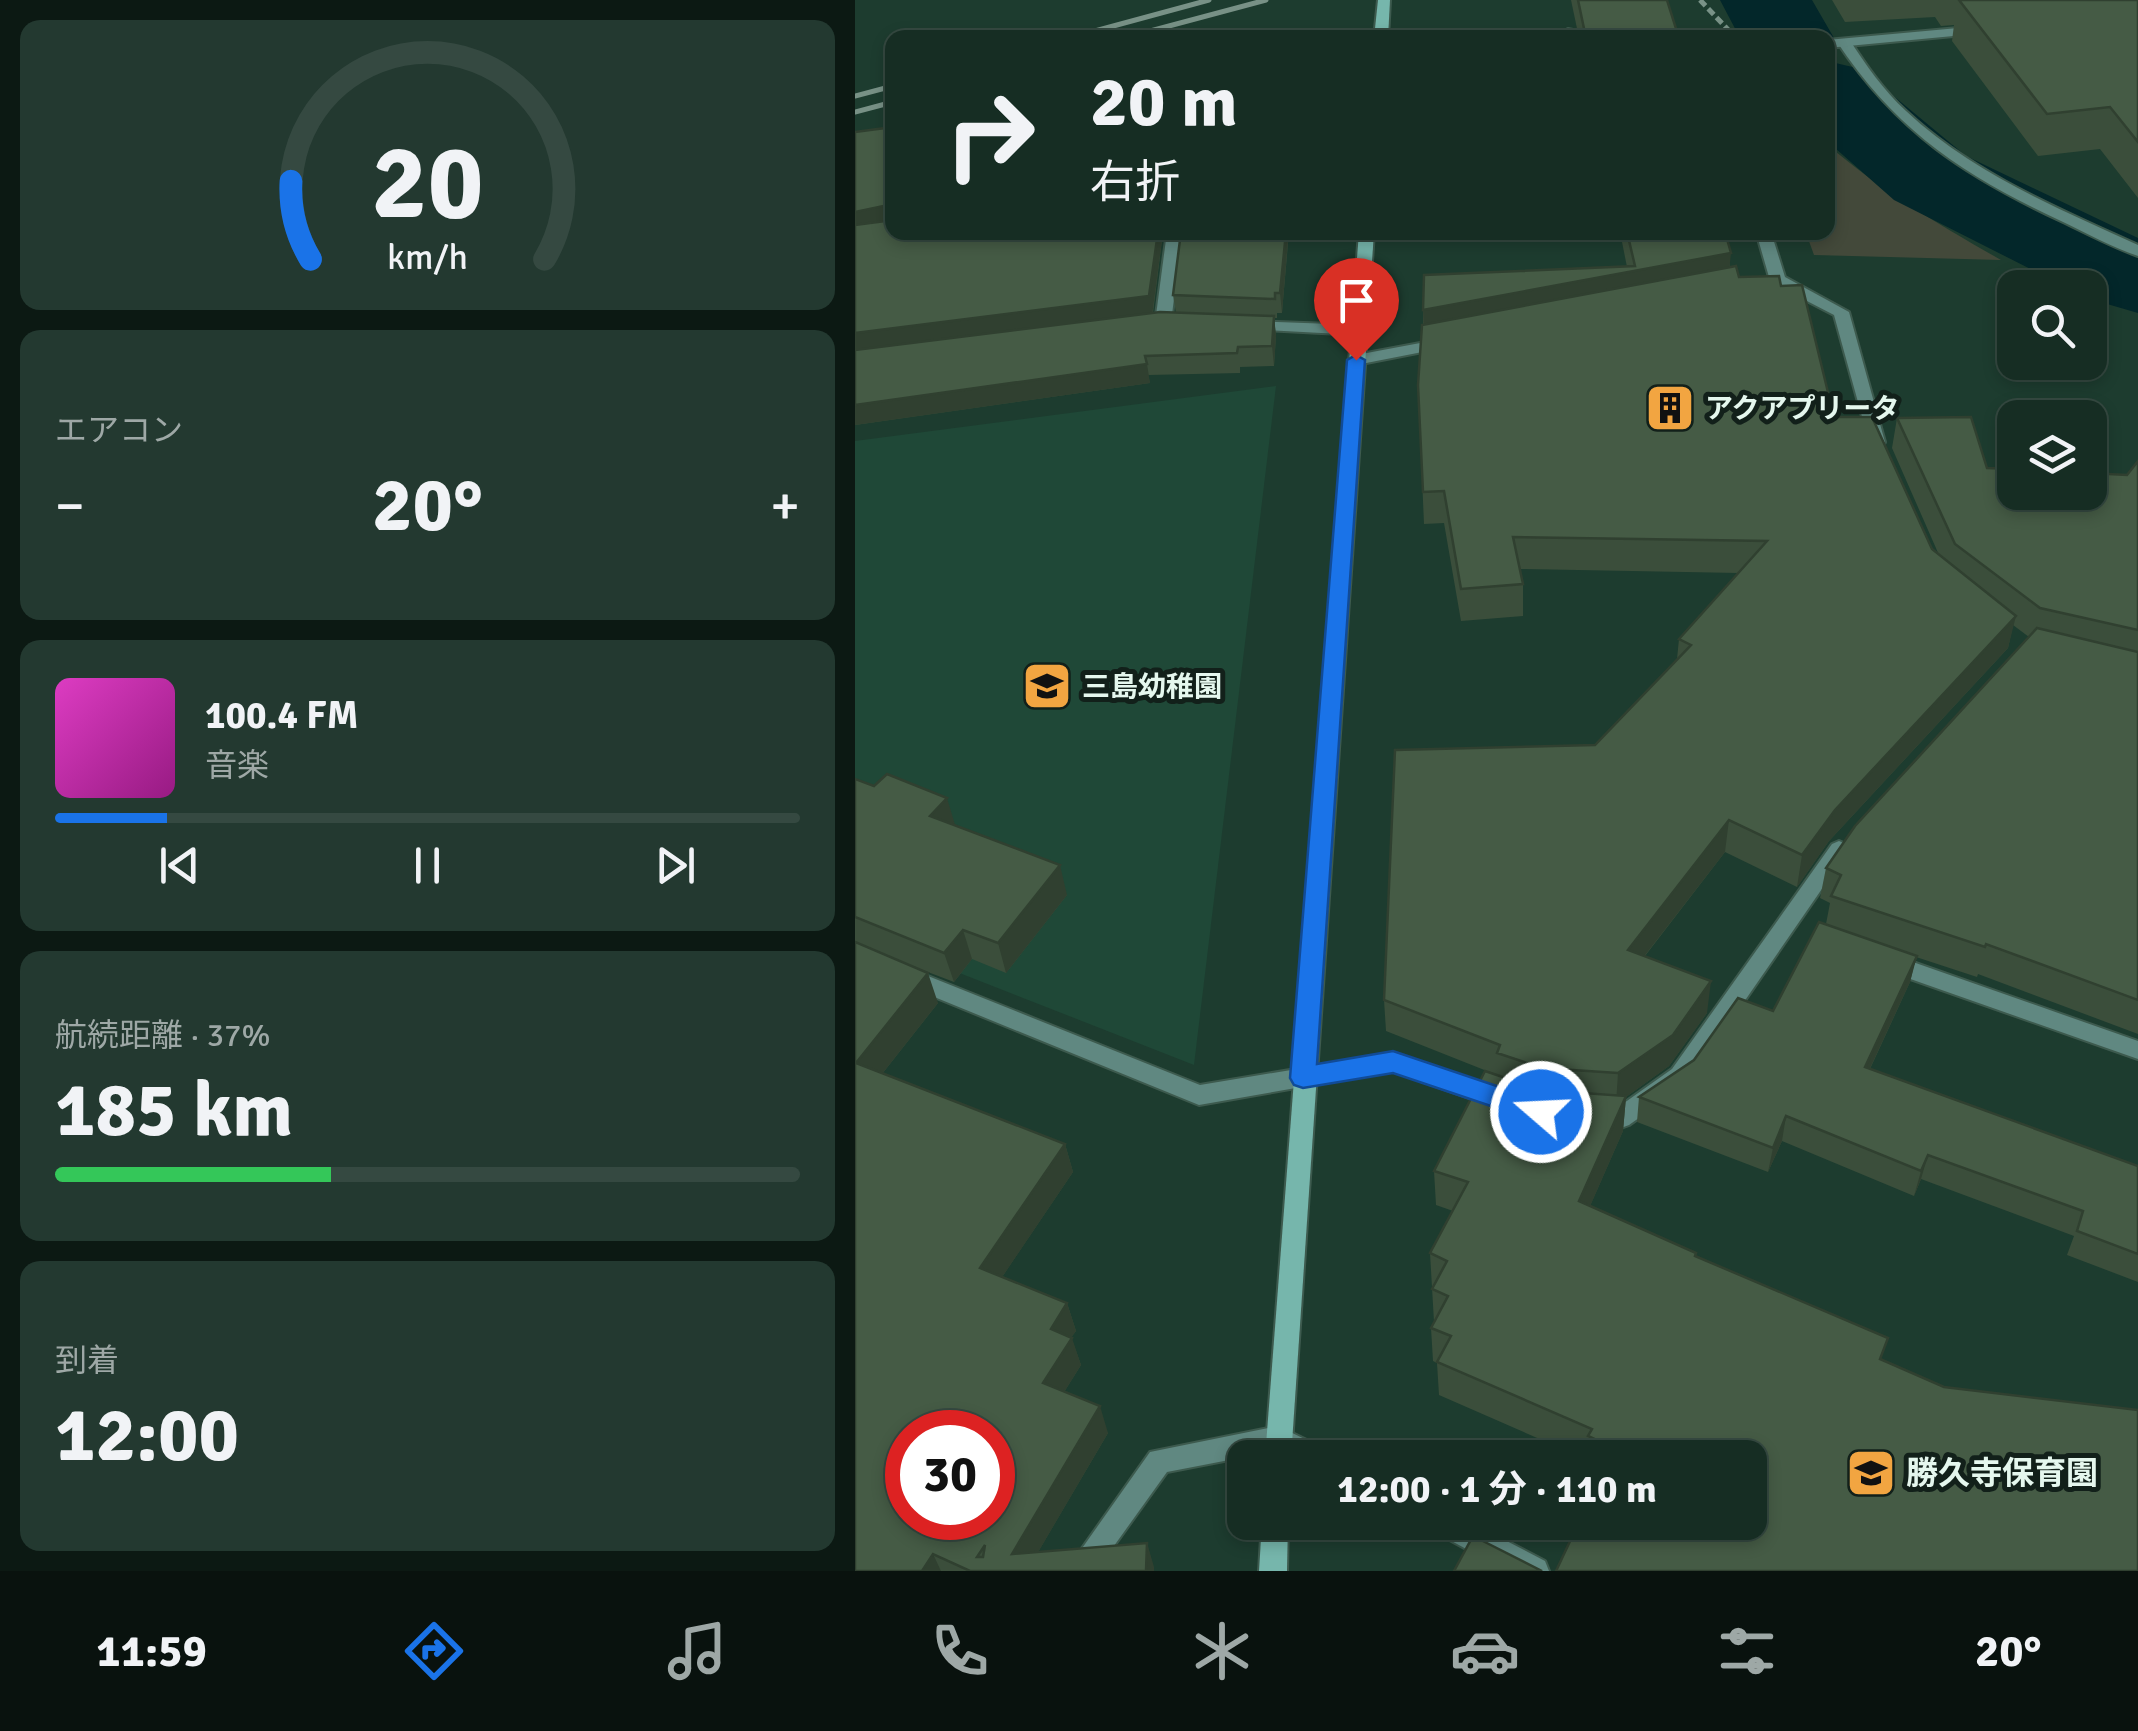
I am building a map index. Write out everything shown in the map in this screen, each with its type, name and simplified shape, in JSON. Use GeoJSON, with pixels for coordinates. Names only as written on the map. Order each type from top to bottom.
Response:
{"type":"FeatureCollection","features":[{"type":"Feature","properties":{"kind":"street"},"geometry":{"type":"LineString","coordinates":[[1382,30],[1384,0]]}},
{"type":"Feature","properties":{"kind":"street"},"geometry":{"type":"LineString","coordinates":[[1835,43],[2001,28]]}},
{"type":"Feature","properties":{"kind":"street"},"geometry":{"type":"LineString","coordinates":[[1844,42],[1873,85],[1910,122],[1961,162],[2138,251]]}},
{"type":"Feature","properties":{"kind":"street"},"geometry":{"type":"LineString","coordinates":[[1163,323],[1174,240]]}},
{"type":"Feature","properties":{"kind":"street"},"geometry":{"type":"LineString","coordinates":[[1279,1440],[1366,240]]}},
{"type":"Feature","properties":{"kind":"street"},"geometry":{"type":"LineString","coordinates":[[1766,240],[1779,280]]}},
{"type":"Feature","properties":{"kind":"street"},"geometry":{"type":"LineString","coordinates":[[1740,287],[1779,280],[1841,312],[1884,466]]}},
{"type":"Feature","properties":{"kind":"street"},"geometry":{"type":"LineString","coordinates":[[1143,325],[1182,324]]}},
{"type":"Feature","properties":{"kind":"street"},"geometry":{"type":"LineString","coordinates":[[1241,326],[1359,330]]}},
{"type":"Feature","properties":{"kind":"street"},"geometry":{"type":"LineString","coordinates":[[1356,360],[1471,338]]}},
{"type":"Feature","properties":{"kind":"street"},"geometry":{"type":"LineString","coordinates":[[1573,1114],[1621,1118],[1680,1076],[1795,928],[1853,835]]}},
{"type":"Feature","properties":{"kind":"street"},"geometry":{"type":"LineString","coordinates":[[1874,957],[2138,1050]]}},
{"type":"Feature","properties":{"kind":"street"},"geometry":{"type":"LineString","coordinates":[[891,971],[1199,1094],[1393,1062],[1522,1106]]}},
{"type":"Feature","properties":{"kind":"street"},"geometry":{"type":"LineString","coordinates":[[1081,1571],[1159,1460],[1227,1453]]}},
{"type":"Feature","properties":{"kind":"street"},"geometry":{"type":"LineString","coordinates":[[1273,1571],[1274,1540]]}},
{"type":"Feature","properties":{"kind":"street"},"geometry":{"type":"LineString","coordinates":[[1476,1540],[1535,1571]]}},
{"type":"Feature","properties":{"kind":"path"},"geometry":{"type":"LineString","coordinates":[[1701,0],[1728,30]]}},
{"type":"Feature","properties":{"kind":"shaded area"},"geometry":{"type":"Polygon","coordinates":[[[1835,151],[1890,192],[2001,260],[1814,255],[1809,240],[1835,240],[1835,151]]]}},
{"type":"Feature","properties":{"kind":"shaded area","name":"三島幼稚園"},"geometry":{"type":"Polygon","coordinates":[[[1276,386],[1194,1065],[855,932],[855,441],[1276,386]]]}},
{"type":"Feature","properties":{"kind":"building"},"geometry":{"type":"Polygon","coordinates":[[[1578,0],[1667,0],[1676,30],[1584,30],[1578,0]]]}},
{"type":"Feature","properties":{"kind":"building"},"geometry":{"type":"Polygon","coordinates":[[[1959,0],[2138,0],[2138,142],[2110,107],[2047,114],[1959,0]]]}},
{"type":"Feature","properties":{"kind":"building"},"geometry":{"type":"Polygon","coordinates":[[[885,128],[885,206],[855,212],[855,132],[885,128]]]}},
{"type":"Feature","properties":{"kind":"building"},"geometry":{"type":"Polygon","coordinates":[[[885,221],[885,240],[1157,240],[1149,296],[855,333],[855,225],[885,221]]]}},
{"type":"Feature","properties":{"kind":"building"},"geometry":{"type":"Polygon","coordinates":[[[1180,240],[1285,240],[1280,293],[1275,293],[1275,299],[1173,295],[1180,240]]]}},
{"type":"Feature","properties":{"kind":"building"},"geometry":{"type":"Polygon","coordinates":[[[1629,240],[1727,240],[1731,253],[1423,310],[1424,275],[1635,266],[1629,240]]]}},
{"type":"Feature","properties":{"kind":"building"},"geometry":{"type":"Polygon","coordinates":[[[1736,266],[1739,277],[1779,276],[1781,286],[1802,285],[1834,417],[1872,417],[1932,549],[2016,616],[1835,810],[1802,855],[1729,820],[1628,950],[1711,981],[1673,1035],[1618,1073],[1542,1068],[1497,1053],[1500,1045],[1384,1000],[1395,750],[1595,745],[1691,645],[1679,639],[1767,541],[1513,537],[1523,584],[1461,589],[1444,491],[1423,492],[1418,385],[1422,325],[1736,266]]]}},
{"type":"Feature","properties":{"kind":"building"},"geometry":{"type":"Polygon","coordinates":[[[1160,312],[1274,316],[1272,346],[1238,347],[1237,353],[1145,356],[1147,364],[855,405],[855,350],[1160,312]]]}},
{"type":"Feature","properties":{"kind":"building"},"geometry":{"type":"Polygon","coordinates":[[[1971,417],[1987,468],[1997,468],[1997,510],[2107,510],[2107,474],[2127,475],[2138,461],[2138,630],[2040,608],[1955,544],[1897,418],[1971,417]]]}},
{"type":"Feature","properties":{"kind":"building"},"geometry":{"type":"Polygon","coordinates":[[[2037,628],[2138,652],[2138,1000],[1986,944],[1985,947],[1831,896],[1841,875],[1826,868],[1855,826],[2037,628]]]}},
{"type":"Feature","properties":{"kind":"building"},"geometry":{"type":"Polygon","coordinates":[[[887,774],[947,798],[930,816],[1060,865],[998,943],[963,930],[944,953],[855,917],[855,779],[874,786],[887,774]]]}},
{"type":"Feature","properties":{"kind":"building"},"geometry":{"type":"Polygon","coordinates":[[[1819,922],[1917,956],[1865,1067],[2138,1166],[2138,1254],[2077,1231],[2083,1211],[1928,1155],[1921,1171],[1786,1116],[1773,1148],[1639,1097],[1694,1060],[1738,998],[1773,1011],[1819,922]]]}},
{"type":"Feature","properties":{"kind":"building"},"geometry":{"type":"Polygon","coordinates":[[[855,942],[928,973],[856,1063],[1065,1144],[980,1268],[1067,1303],[1051,1329],[1072,1338],[1043,1383],[1100,1406],[1012,1554],[1147,1543],[1146,1571],[970,1571],[933,1554],[922,1571],[855,1571],[855,942]]]}},
{"type":"Feature","properties":{"kind":"building"},"geometry":{"type":"Polygon","coordinates":[[[1485,1071],[1541,1090],[1626,1096],[1579,1201],[1696,1253],[1695,1256],[1888,1338],[1880,1359],[1944,1387],[2138,1410],[2138,1571],[1556,1571],[1571,1540],[1767,1540],[1767,1440],[1597,1440],[1588,1436],[1592,1429],[1437,1362],[1451,1336],[1431,1328],[1448,1296],[1432,1289],[1447,1261],[1430,1253],[1468,1182],[1434,1171],[1485,1071]]]}},
{"type":"Feature","properties":{"kind":"building"},"geometry":{"type":"Polygon","coordinates":[[[1471,1540],[1481,1540],[1542,1571],[1454,1571],[1471,1540]]]}},
{"type":"Feature","properties":{"kind":"waterway"},"geometry":{"type":"LineString","coordinates":[[1766,0],[1783,30]]}},
{"type":"Feature","properties":{"kind":"waterway"},"geometry":{"type":"LineString","coordinates":[[1835,97],[1930,178],[2138,280]]}},
{"type":"Feature","properties":{"kind":"railway"},"geometry":{"type":"LineString","coordinates":[[1098,30],[1209,0]]}},
{"type":"Feature","properties":{"kind":"railway"},"geometry":{"type":"LineString","coordinates":[[1154,30],[1266,0]]}},
{"type":"Feature","properties":{"kind":"railway"},"geometry":{"type":"LineString","coordinates":[[855,96],[885,88]]}},
{"type":"Feature","properties":{"kind":"railway"},"geometry":{"type":"LineString","coordinates":[[855,112],[885,104]]}},
{"type":"Feature","properties":{"kind":"place","name":"アクアプリータ"},"geometry":{"type":"Point","coordinates":[1670,408]}},
{"type":"Feature","properties":{"kind":"place","name":"三島幼稚園"},"geometry":{"type":"Point","coordinates":[1047,686]}},
{"type":"Feature","properties":{"kind":"place","name":"勝久寺保育園"},"geometry":{"type":"Point","coordinates":[1871,1473]}},
{"type":"Feature","properties":{"kind":"route"},"geometry":{"type":"LineString","coordinates":[[1356,360],[1303,1078],[1393,1062],[1541,1112]]}}]}
